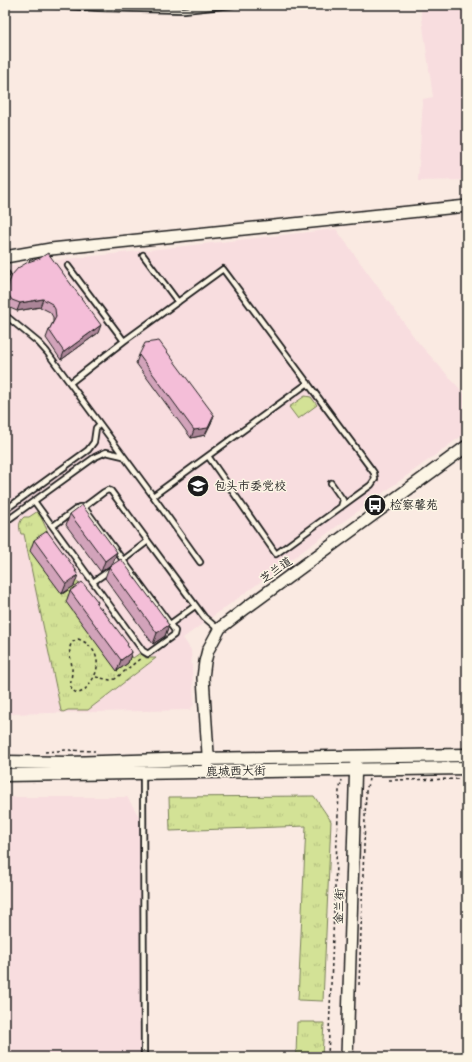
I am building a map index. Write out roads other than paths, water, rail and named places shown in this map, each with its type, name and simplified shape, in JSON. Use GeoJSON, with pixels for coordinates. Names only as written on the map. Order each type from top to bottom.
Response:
{"type":"FeatureCollection","features":[{"type":"Feature","properties":{"kind":"main road","name":"鹿城西大街"},"geometry":{"type":"LineString","coordinates":[[5,762],[69,763],[208,759],[467,755]]}},
{"type":"Feature","properties":{"kind":"main road","name":"鹿城西大街"},"geometry":{"type":"LineString","coordinates":[[5,775],[467,768]]}},
{"type":"Feature","properties":{"kind":"street"},"geometry":{"type":"LineString","coordinates":[[5,256],[51,249],[467,206]]}},
{"type":"Feature","properties":{"kind":"street","name":"芝兰道"},"geometry":{"type":"LineString","coordinates":[[207,772],[208,759],[203,678],[208,650],[219,630],[228,621],[467,446]]}},
{"type":"Feature","properties":{"kind":"street","name":"金兰街"},"geometry":{"type":"LineString","coordinates":[[347,1057],[356,757]]}},
{"type":"Feature","properties":{"kind":"lane"},"geometry":{"type":"LineString","coordinates":[[50,5],[98,8],[184,10],[232,5]]}},
{"type":"Feature","properties":{"kind":"lane"},"geometry":{"type":"LineString","coordinates":[[143,255],[178,302]]}},
{"type":"Feature","properties":{"kind":"lane"},"geometry":{"type":"LineString","coordinates":[[68,266],[124,341]]}},
{"type":"Feature","properties":{"kind":"lane"},"geometry":{"type":"LineString","coordinates":[[70,383],[124,341],[223,269],[372,470],[375,479],[371,485],[276,554],[208,456]]}},
{"type":"Feature","properties":{"kind":"lane"},"geometry":{"type":"LineString","coordinates":[[5,315],[39,343],[70,383],[200,562]]}},
{"type":"Feature","properties":{"kind":"lane"},"geometry":{"type":"LineString","coordinates":[[153,496],[308,383]]}},
{"type":"Feature","properties":{"kind":"lane"},"geometry":{"type":"LineString","coordinates":[[5,510],[88,450],[94,442],[96,428],[100,424]]}},
{"type":"Feature","properties":{"kind":"lane"},"geometry":{"type":"LineString","coordinates":[[5,522],[102,453],[111,452],[123,456]]}},
{"type":"Feature","properties":{"kind":"lane"},"geometry":{"type":"LineString","coordinates":[[331,483],[343,500],[341,507]]}},
{"type":"Feature","properties":{"kind":"lane"},"geometry":{"type":"LineString","coordinates":[[53,526],[79,507],[84,507],[104,492],[110,490],[195,606],[204,617],[219,630]]}},
{"type":"Feature","properties":{"kind":"lane"},"geometry":{"type":"LineString","coordinates":[[34,501],[146,654],[150,653],[174,635],[175,631],[84,507]]}},
{"type":"Feature","properties":{"kind":"lane"},"geometry":{"type":"LineString","coordinates":[[93,582],[148,541]]}},
{"type":"Feature","properties":{"kind":"lane"},"geometry":{"type":"LineString","coordinates":[[170,624],[195,606]]}},
{"type":"Feature","properties":{"kind":"lane"},"geometry":{"type":"LineString","coordinates":[[143,773],[144,1057]]}},
{"type":"Feature","properties":{"kind":"place","name":"包头市委党校"},"geometry":{"type":"Point","coordinates":[198,486]}},
{"type":"Feature","properties":{"kind":"place","name":"检察馨苑"},"geometry":{"type":"Point","coordinates":[375,505]}}]}
